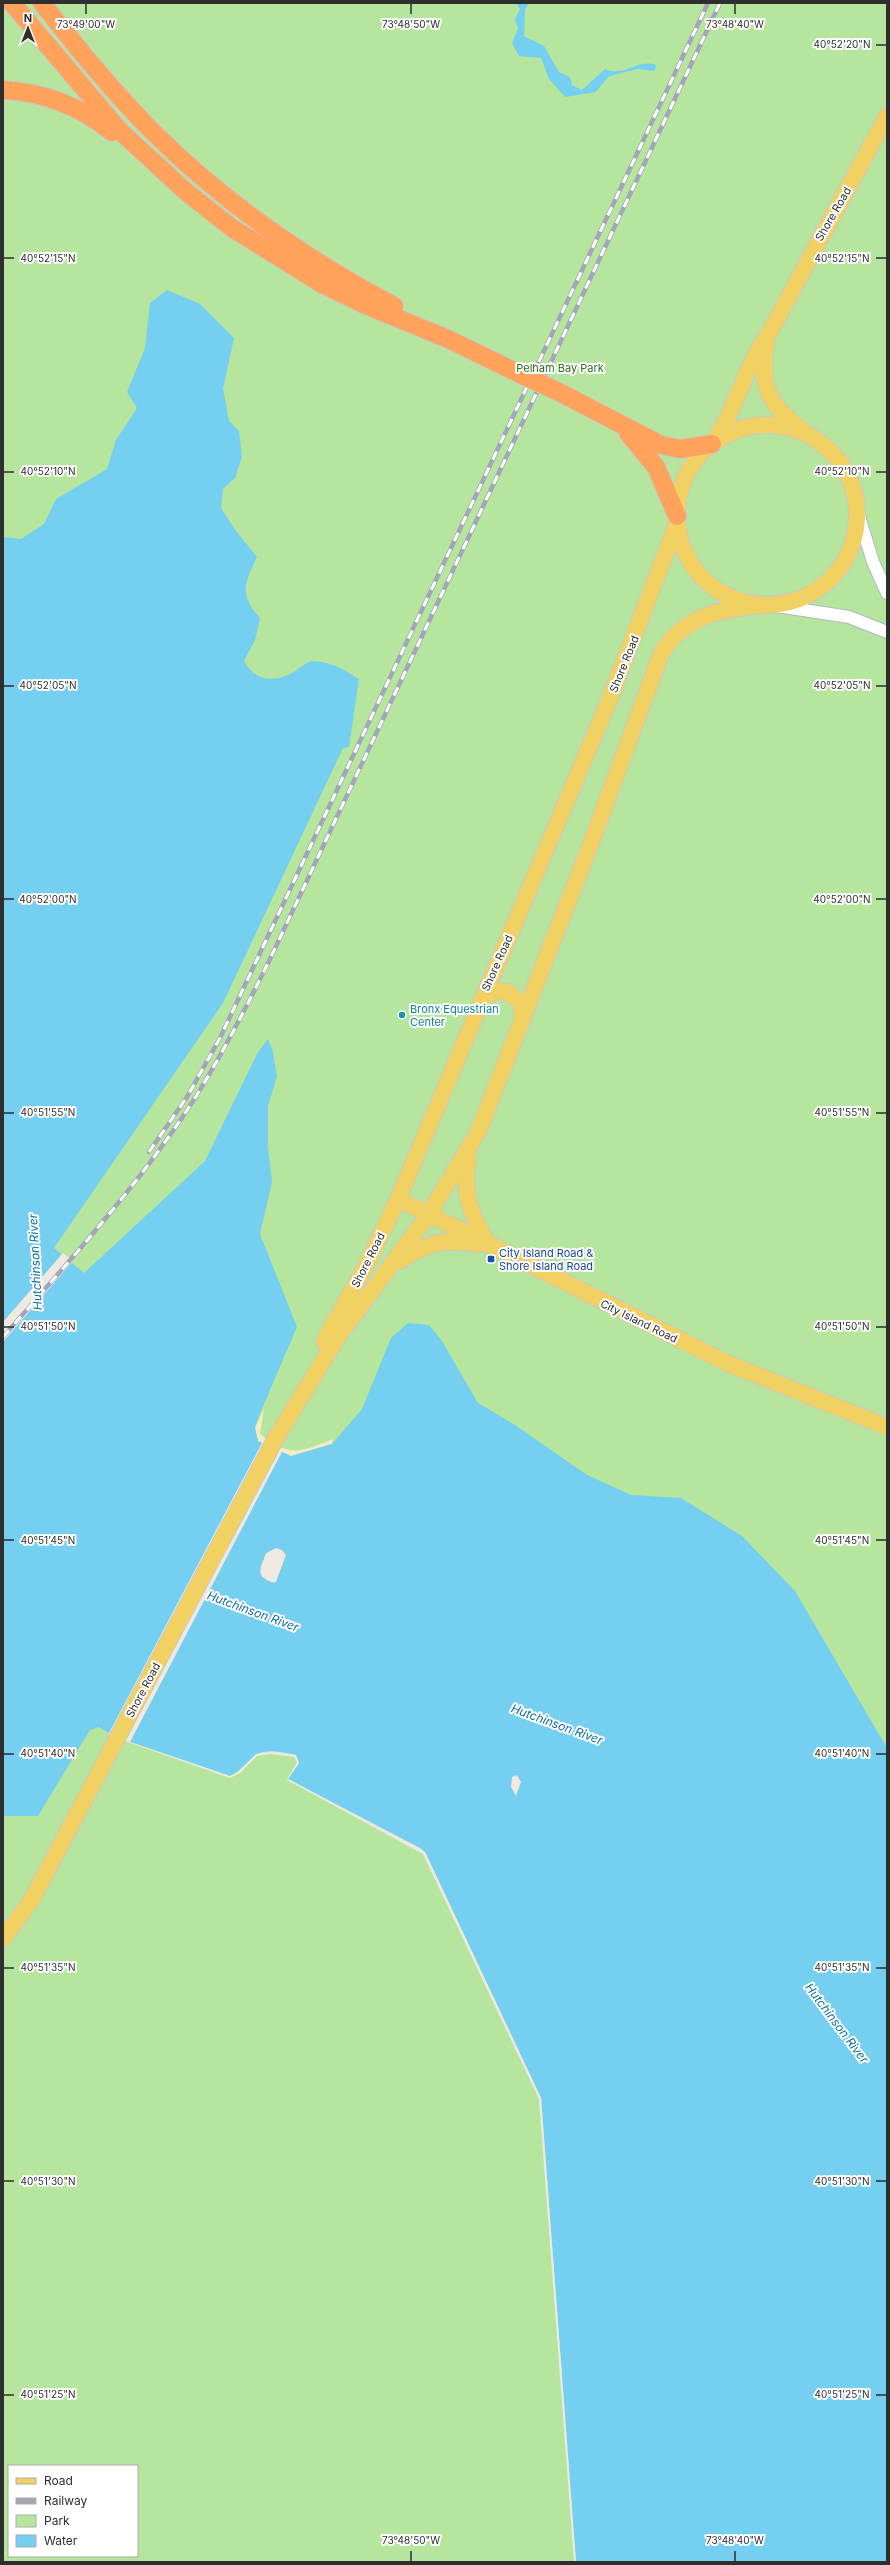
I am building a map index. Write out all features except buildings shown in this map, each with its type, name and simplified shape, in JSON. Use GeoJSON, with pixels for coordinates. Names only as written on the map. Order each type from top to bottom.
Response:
{"type":"FeatureCollection","features":[{"type":"Feature","properties":{"kind":"highway"},"geometry":{"type":"LineString","coordinates":[[12,3],[84,91],[149,158],[216,216],[286,264],[365,305],[448,338]]}},
{"type":"Feature","properties":{"kind":"highway"},"geometry":{"type":"LineString","coordinates":[[42,3],[130,108],[153,132],[218,190],[311,257],[448,338],[671,448],[712,444]]}},
{"type":"Feature","properties":{"kind":"highway"},"geometry":{"type":"LineString","coordinates":[[3,90],[40,96],[77,109],[149,158]]}},
{"type":"Feature","properties":{"kind":"highway"},"geometry":{"type":"LineString","coordinates":[[614,421],[636,441],[656,467],[677,520]]}},
{"type":"Feature","properties":{"kind":"main road","name":"Shore Road"},"geometry":{"type":"LineString","coordinates":[[712,444],[724,426],[759,347],[768,334],[887,116]]}},
{"type":"Feature","properties":{"kind":"main road","name":"Shore Road"},"geometry":{"type":"LineString","coordinates":[[3,1939],[30,1904],[277,1436],[339,1335],[429,1214],[479,1130],[523,1020],[661,654],[680,630],[705,615],[725,610],[766,605],[803,598],[818,590],[837,572],[853,543],[857,510],[851,483],[841,464],[828,449],[782,413],[768,392],[762,373],[768,334]]}},
{"type":"Feature","properties":{"kind":"main road"},"geometry":{"type":"LineString","coordinates":[[766,605],[730,597],[703,578],[684,551],[677,520],[680,492],[687,475],[700,455],[712,444],[734,432],[763,426],[792,429],[815,439]]}},
{"type":"Feature","properties":{"kind":"main road","name":"Shore Road"},"geometry":{"type":"LineString","coordinates":[[277,1436],[295,1392],[369,1260],[398,1199],[480,1002],[608,703],[677,520]]}},
{"type":"Feature","properties":{"kind":"main road"},"geometry":{"type":"LineString","coordinates":[[480,1002],[494,991],[507,992],[521,1002],[523,1020]]}},
{"type":"Feature","properties":{"kind":"main road"},"geometry":{"type":"LineString","coordinates":[[469,1148],[465,1179],[468,1206],[473,1218],[490,1246]]}},
{"type":"Feature","properties":{"kind":"main road","name":"City Island Road"},"geometry":{"type":"LineString","coordinates":[[398,1199],[729,1364],[887,1427]]}},
{"type":"Feature","properties":{"kind":"main road"},"geometry":{"type":"LineString","coordinates":[[390,1267],[429,1244],[457,1242],[490,1246]]}},
{"type":"Feature","properties":{"kind":"street"},"geometry":{"type":"LineString","coordinates":[[857,510],[873,562],[887,593]]}},
{"type":"Feature","properties":{"kind":"street"},"geometry":{"type":"LineString","coordinates":[[766,605],[849,617],[887,632]]}},
{"type":"Feature","properties":{"kind":"green space","name":"Pelham Bay Park"},"geometry":{"type":"Polygon","coordinates":[[[3,3],[887,3],[887,1804],[261,1579],[257,1572],[258,1441],[84,1274],[54,1248],[3,919],[3,3]],[[276,1548],[266,1553],[260,1569],[263,1578],[276,1582],[286,1555],[282,1550],[276,1548]]]}},
{"type":"Feature","properties":{"kind":"green space"},"geometry":{"type":"Polygon","coordinates":[[[3,1672],[256,1754],[271,1752],[296,1755],[299,1763],[288,1779],[425,1852],[541,2098],[576,2562],[3,2562],[3,1672]]]}},
{"type":"Feature","properties":{"kind":"sand"},"geometry":{"type":"Polygon","coordinates":[[[264,1408],[260,1434],[279,1447],[288,1450],[303,1449],[333,1439],[332,1444],[291,1456],[258,1441],[255,1428],[264,1408]]]}},
{"type":"Feature","properties":{"kind":"water"},"geometry":{"type":"Polygon","coordinates":[[[516,3],[529,3],[525,10],[524,36],[544,46],[559,72],[570,77],[572,85],[582,90],[605,69],[618,71],[643,64],[649,64],[656,65],[655,71],[638,69],[617,74],[608,77],[596,92],[565,97],[549,79],[541,58],[519,56],[512,43],[518,29],[515,19],[520,9],[516,3]]]}},
{"type":"Feature","properties":{"kind":"water","name":"Hutchinson River"},"geometry":{"type":"Polygon","coordinates":[[[167,290],[200,304],[234,338],[223,389],[229,421],[239,431],[242,457],[235,478],[223,489],[221,508],[236,531],[257,557],[249,574],[246,595],[253,610],[260,618],[255,640],[244,661],[258,676],[270,679],[283,677],[293,673],[311,661],[314,661],[332,665],[359,679],[349,747],[343,748],[223,1003],[54,1248],[84,1273],[205,1161],[258,1052],[268,1039],[273,1052],[277,1077],[268,1106],[268,1146],[272,1182],[260,1234],[297,1327],[258,1418],[255,1428],[258,1441],[291,1456],[332,1444],[362,1409],[391,1338],[408,1323],[429,1325],[442,1341],[478,1403],[515,1425],[587,1475],[631,1495],[681,1498],[742,1536],[795,1591],[887,1748],[887,2562],[576,2562],[541,2098],[425,1852],[288,1779],[299,1763],[296,1755],[264,1752],[252,1758],[237,1772],[230,1776],[113,1736],[99,1727],[90,1730],[38,1816],[3,1816],[3,537],[21,539],[44,524],[56,499],[107,469],[116,440],[137,408],[127,392],[145,348],[150,303],[167,290]],[[276,1548],[266,1553],[260,1569],[263,1578],[272,1582],[276,1582],[286,1555],[282,1550],[276,1548]],[[517,1775],[512,1777],[511,1787],[516,1796],[521,1782],[517,1775]]]}},
{"type":"Feature","properties":{"kind":"pier"},"geometry":{"type":"Polygon","coordinates":[[[63,1253],[73,1261],[3,1342],[3,1322],[63,1253]]]}},
{"type":"Feature","properties":{"kind":"pier"},"geometry":{"type":"Polygon","coordinates":[[[263,1441],[283,1450],[130,1742],[230,1776],[238,1772],[256,1754],[271,1752],[296,1755],[299,1763],[288,1779],[425,1852],[541,2098],[576,2562],[574,2562],[539,2099],[423,1854],[287,1780],[297,1762],[294,1757],[271,1754],[257,1756],[240,1773],[230,1778],[108,1735],[263,1441]]]}},
{"type":"Feature","properties":{"kind":"railway"},"geometry":{"type":"LineString","coordinates":[[149,1152],[187,1097],[220,1038],[708,3]]}},
{"type":"Feature","properties":{"kind":"railway"},"geometry":{"type":"LineString","coordinates":[[3,1337],[104,1221],[174,1130],[215,1064],[253,994],[720,3]]}},
{"type":"Feature","properties":{"kind":"place","name":"Bronx Equestrian Center"},"geometry":{"type":"Point","coordinates":[402,1015]}},
{"type":"Feature","properties":{"kind":"place","name":"City Island Road & Shore Island Road"},"geometry":{"type":"Point","coordinates":[491,1259]}}]}
